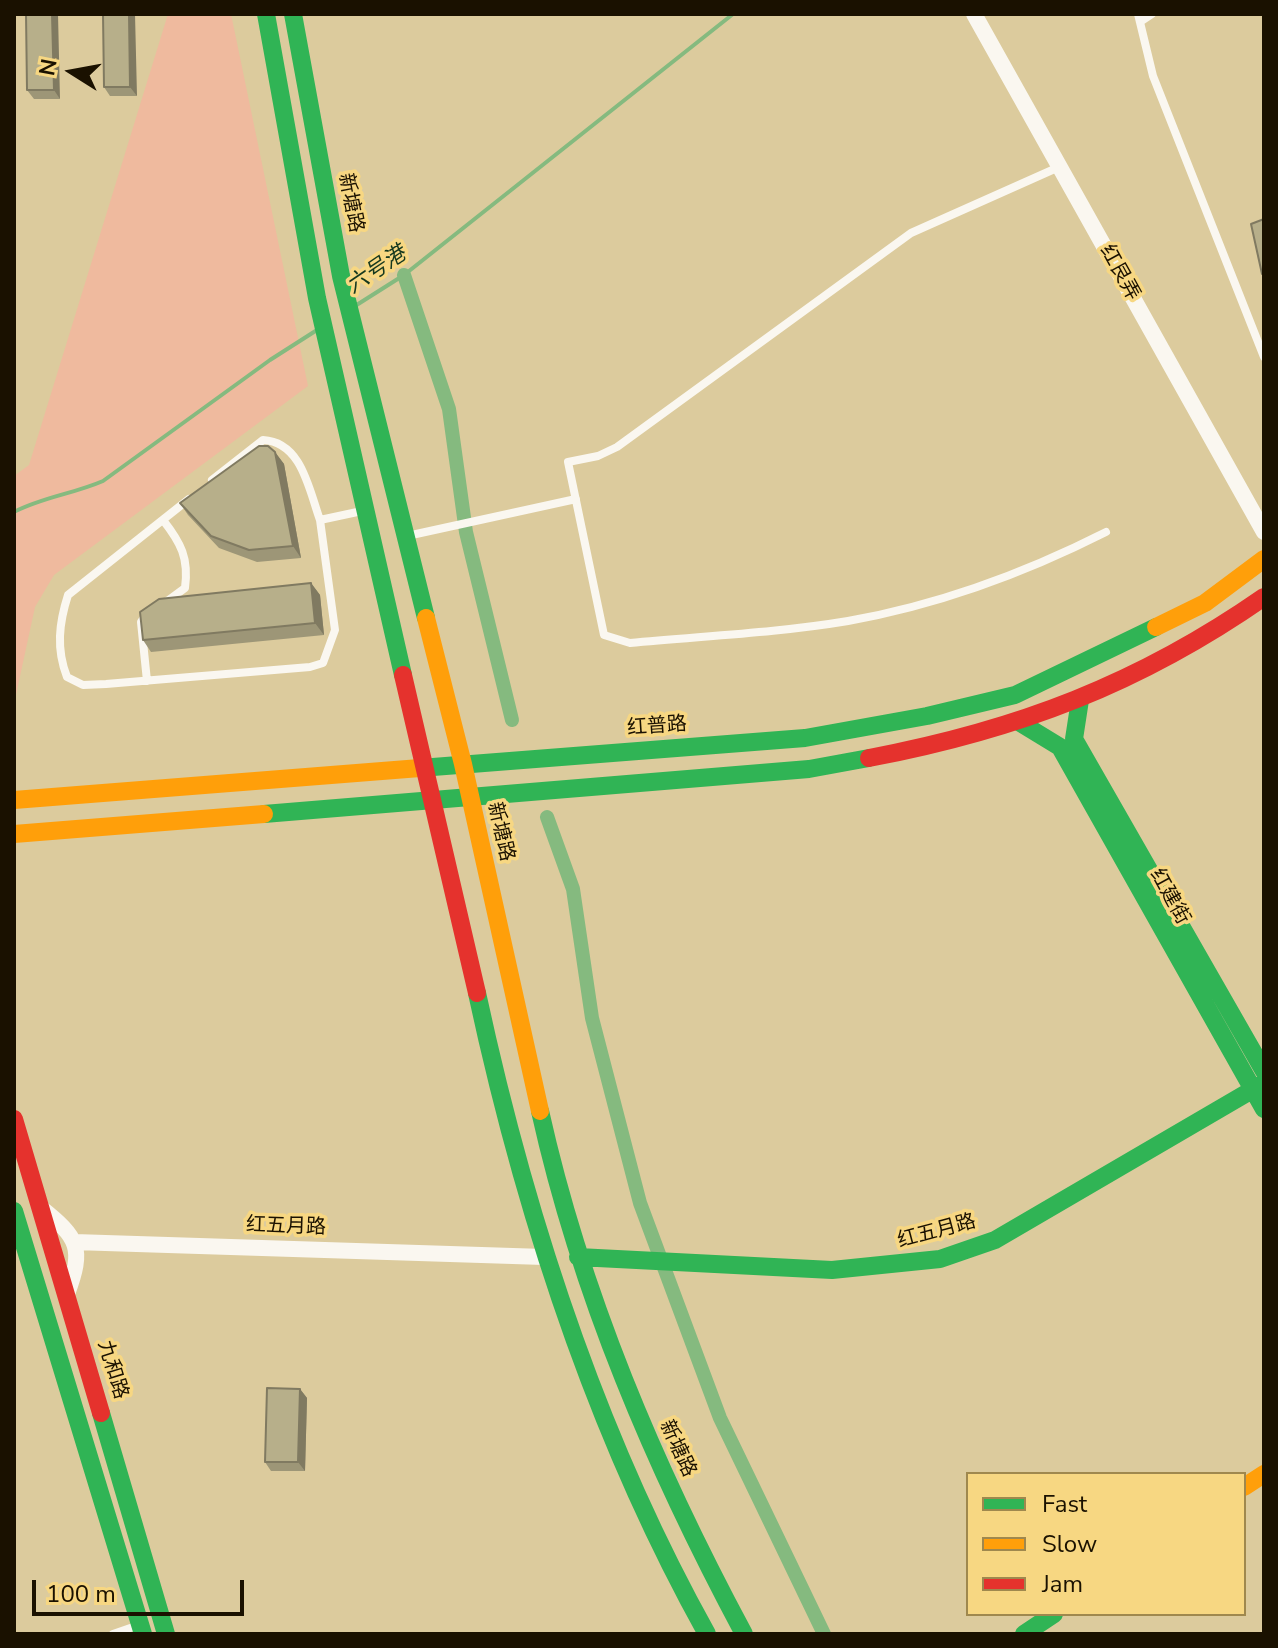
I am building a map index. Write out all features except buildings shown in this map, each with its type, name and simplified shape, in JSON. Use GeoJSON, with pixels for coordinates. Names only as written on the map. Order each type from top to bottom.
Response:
{"type":"FeatureCollection","features":[{"type":"Feature","properties":{"kind":"main road"},"geometry":{"type":"LineString","coordinates":[[266,14],[329,347],[485,1031],[544,1257],[623,1464],[672,1571],[707,1634]]}},
{"type":"Feature","properties":{"kind":"main road","name":"新塘路"},"geometry":{"type":"LineString","coordinates":[[293,14],[341,276],[463,764],[555,1179],[578,1257],[630,1398],[699,1550],[744,1634]]}},
{"type":"Feature","properties":{"kind":"main road","name":"红普路"},"geometry":{"type":"LineString","coordinates":[[14,800],[805,738],[927,716],[1015,695],[1205,603],[1264,559]]}},
{"type":"Feature","properties":{"kind":"main road"},"geometry":{"type":"LineString","coordinates":[[14,834],[809,769],[924,748],[1019,722],[1080,700],[1219,629],[1264,597]]}},
{"type":"Feature","properties":{"kind":"main road","name":"红建街"},"geometry":{"type":"LineString","coordinates":[[1080,700],[1074,739],[1264,1071]]}},
{"type":"Feature","properties":{"kind":"main road","name":"红建街"},"geometry":{"type":"LineString","coordinates":[[1019,722],[1060,747],[1259,1087],[1264,1109]]}},
{"type":"Feature","properties":{"kind":"main road","name":"红五月路"},"geometry":{"type":"LineString","coordinates":[[578,1257],[832,1270],[896,1266],[940,1259],[995,1240],[1259,1087]]}},
{"type":"Feature","properties":{"kind":"main road","name":"九和路"},"geometry":{"type":"LineString","coordinates":[[14,1119],[166,1634]]}},
{"type":"Feature","properties":{"kind":"main road"},"geometry":{"type":"LineString","coordinates":[[14,1211],[141,1629]]}},
{"type":"Feature","properties":{"kind":"main road"},"geometry":{"type":"LineString","coordinates":[[1246,1486],[1264,1474]]}},
{"type":"Feature","properties":{"kind":"main road"},"geometry":{"type":"LineString","coordinates":[[1024,1634],[1051,1616]]}},
{"type":"Feature","properties":{"kind":"street","name":"红艮弄"},"geometry":{"type":"LineString","coordinates":[[974,14],[1264,532]]}},
{"type":"Feature","properties":{"kind":"street"},"geometry":{"type":"LineString","coordinates":[[40,1207],[61,1224],[74,1242],[78,1263],[67,1294]]}},
{"type":"Feature","properties":{"kind":"street","name":"红五月路"},"geometry":{"type":"LineString","coordinates":[[74,1242],[544,1257]]}},
{"type":"Feature","properties":{"kind":"lane"},"geometry":{"type":"LineString","coordinates":[[1152,14],[1139,18],[1153,76],[1264,357]]}},
{"type":"Feature","properties":{"kind":"lane"},"geometry":{"type":"LineString","coordinates":[[1059,167],[911,233],[617,447],[598,456],[568,462],[604,635],[630,643],[800,627],[896,611],[943,599],[1052,559],[1106,532]]}},
{"type":"Feature","properties":{"kind":"lane"},"geometry":{"type":"LineString","coordinates":[[263,440],[276,441],[292,452],[320,520],[335,630],[323,663],[310,667],[83,685],[67,677],[60,658],[61,618],[68,595],[163,520],[263,440]]}},
{"type":"Feature","properties":{"kind":"lane"},"geometry":{"type":"LineString","coordinates":[[406,536],[576,499]]}},
{"type":"Feature","properties":{"kind":"lane"},"geometry":{"type":"LineString","coordinates":[[320,520],[366,510]]}},
{"type":"Feature","properties":{"kind":"lane"},"geometry":{"type":"LineString","coordinates":[[147,681],[141,622],[158,605],[174,598],[185,588],[188,567],[182,544],[163,520]]}},
{"type":"Feature","properties":{"kind":"lane"},"geometry":{"type":"LineString","coordinates":[[113,1634],[141,1629]]}},
{"type":"Feature","properties":{"kind":"shaded area"},"geometry":{"type":"Polygon","coordinates":[[[168,14],[231,14],[308,386],[54,575],[35,607],[14,704],[14,476],[29,465],[168,14]]]}},
{"type":"Feature","properties":{"kind":"waterway","name":"六号港"},"geometry":{"type":"LineString","coordinates":[[355,306],[404,275],[733,14]]}},
{"type":"Feature","properties":{"kind":"waterway"},"geometry":{"type":"LineString","coordinates":[[404,275],[449,409],[466,532],[512,720]]}},
{"type":"Feature","properties":{"kind":"waterway","name":"六号港"},"geometry":{"type":"LineString","coordinates":[[14,512],[103,481],[270,360],[317,330]]}},
{"type":"Feature","properties":{"kind":"waterway"},"geometry":{"type":"LineString","coordinates":[[547,817],[573,889],[592,1018],[640,1203],[720,1418],[824,1634]]}},
{"type":"Feature","properties":{"kind":"traffic: fast"},"geometry":{"type":"LineString","coordinates":[[266,14],[317,298],[403,675]]}},
{"type":"Feature","properties":{"kind":"traffic: fast"},"geometry":{"type":"LineString","coordinates":[[293,14],[341,276],[426,618]]}},
{"type":"Feature","properties":{"kind":"traffic: fast"},"geometry":{"type":"LineString","coordinates":[[420,768],[805,738],[927,716],[1015,695],[1156,627]]}},
{"type":"Feature","properties":{"kind":"traffic: fast"},"geometry":{"type":"LineString","coordinates":[[1080,700],[1074,739],[1264,1071]]}},
{"type":"Feature","properties":{"kind":"traffic: fast"},"geometry":{"type":"LineString","coordinates":[[1019,722],[1060,747],[1264,1109]]}},
{"type":"Feature","properties":{"kind":"traffic: fast"},"geometry":{"type":"LineString","coordinates":[[264,814],[809,769],[869,758]]}},
{"type":"Feature","properties":{"kind":"traffic: fast"},"geometry":{"type":"LineString","coordinates":[[477,993],[518,1159],[568,1322],[631,1481],[707,1634]]}},
{"type":"Feature","properties":{"kind":"traffic: fast"},"geometry":{"type":"LineString","coordinates":[[578,1257],[832,1270],[940,1259],[995,1240],[1264,1083]]}},
{"type":"Feature","properties":{"kind":"traffic: fast"},"geometry":{"type":"LineString","coordinates":[[540,1111],[577,1247],[624,1379],[680,1508],[744,1634]]}},
{"type":"Feature","properties":{"kind":"traffic: fast"},"geometry":{"type":"LineString","coordinates":[[14,1211],[143,1634]]}},
{"type":"Feature","properties":{"kind":"traffic: fast"},"geometry":{"type":"LineString","coordinates":[[101,1413],[166,1634]]}},
{"type":"Feature","properties":{"kind":"traffic: fast"},"geometry":{"type":"LineString","coordinates":[[1024,1634],[1051,1616]]}},
{"type":"Feature","properties":{"kind":"traffic: slow"},"geometry":{"type":"LineString","coordinates":[[1156,627],[1205,603],[1264,559]]}},
{"type":"Feature","properties":{"kind":"traffic: slow"},"geometry":{"type":"LineString","coordinates":[[426,618],[463,764],[540,1111]]}},
{"type":"Feature","properties":{"kind":"traffic: slow"},"geometry":{"type":"LineString","coordinates":[[14,800],[420,768]]}},
{"type":"Feature","properties":{"kind":"traffic: slow"},"geometry":{"type":"LineString","coordinates":[[14,834],[264,814]]}},
{"type":"Feature","properties":{"kind":"traffic: slow"},"geometry":{"type":"LineString","coordinates":[[1246,1486],[1264,1474]]}},
{"type":"Feature","properties":{"kind":"traffic: jam"},"geometry":{"type":"LineString","coordinates":[[869,758],[976,733],[1075,700],[1170,655],[1264,597]]}},
{"type":"Feature","properties":{"kind":"traffic: jam"},"geometry":{"type":"LineString","coordinates":[[403,675],[477,993]]}},
{"type":"Feature","properties":{"kind":"traffic: jam"},"geometry":{"type":"LineString","coordinates":[[14,1119],[101,1413]]}}]}
